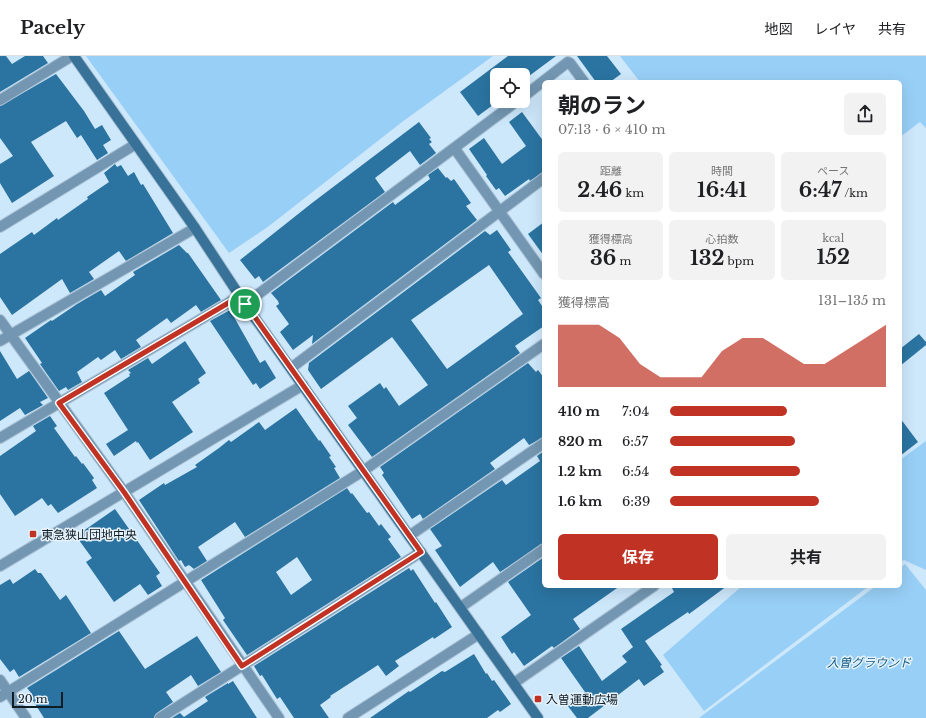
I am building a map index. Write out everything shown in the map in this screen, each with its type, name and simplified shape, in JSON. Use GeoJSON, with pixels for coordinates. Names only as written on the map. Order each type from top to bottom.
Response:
{"type":"FeatureCollection","features":[{"type":"Feature","properties":{"kind":"street"},"geometry":{"type":"LineString","coordinates":[[0,100],[73,56],[195,228],[243,300],[363,471],[461,607],[538,718]]}},
{"type":"Feature","properties":{"kind":"street"},"geometry":{"type":"LineString","coordinates":[[545,80],[568,62],[583,80]]}},
{"type":"Feature","properties":{"kind":"street"},"geometry":{"type":"LineString","coordinates":[[530,92],[542,82]]}},
{"type":"Feature","properties":{"kind":"street"},"geometry":{"type":"LineString","coordinates":[[0,438],[59,403],[243,300],[454,149],[508,108]]}},
{"type":"Feature","properties":{"kind":"street"},"geometry":{"type":"LineString","coordinates":[[0,227],[136,144]]}},
{"type":"Feature","properties":{"kind":"street"},"geometry":{"type":"LineString","coordinates":[[454,149],[499,210],[541,263]]}},
{"type":"Feature","properties":{"kind":"street"},"geometry":{"type":"LineString","coordinates":[[291,368],[499,210],[542,179]]}},
{"type":"Feature","properties":{"kind":"street"},"geometry":{"type":"LineString","coordinates":[[0,341],[195,228]]}},
{"type":"Feature","properties":{"kind":"street"},"geometry":{"type":"LineString","coordinates":[[0,320],[124,492],[279,718]]}},
{"type":"Feature","properties":{"kind":"street"},"geometry":{"type":"LineString","coordinates":[[4,694],[185,580],[363,471],[542,345]]}},
{"type":"Feature","properties":{"kind":"street"},"geometry":{"type":"LineString","coordinates":[[0,566],[303,385]]}},
{"type":"Feature","properties":{"kind":"street"},"geometry":{"type":"LineString","coordinates":[[409,536],[542,444]]}},
{"type":"Feature","properties":{"kind":"street"},"geometry":{"type":"LineString","coordinates":[[461,607],[542,550]]}},
{"type":"Feature","properties":{"kind":"street"},"geometry":{"type":"LineString","coordinates":[[160,718],[421,552]]}},
{"type":"Feature","properties":{"kind":"street"},"geometry":{"type":"LineString","coordinates":[[514,683],[651,588]]}},
{"type":"Feature","properties":{"kind":"street"},"geometry":{"type":"LineString","coordinates":[[348,718],[479,634]]}},
{"type":"Feature","properties":{"kind":"street"},"geometry":{"type":"LineString","coordinates":[[0,680],[4,694],[26,718]]}},
{"type":"Feature","properties":{"kind":"green space"},"geometry":{"type":"Polygon","coordinates":[[[86,56],[493,56],[402,122],[269,226],[229,253],[86,56]]]}},
{"type":"Feature","properties":{"kind":"green space"},"geometry":{"type":"Polygon","coordinates":[[[620,56],[926,56],[926,128],[920,122],[902,136],[902,80],[638,80],[620,56]]]}},
{"type":"Feature","properties":{"kind":"green space"},"geometry":{"type":"Polygon","coordinates":[[[926,441],[926,570],[904,560],[902,561],[902,459],[926,441]]]}},
{"type":"Feature","properties":{"kind":"green space","name":"入曽グラウンド"},"geometry":{"type":"Polygon","coordinates":[[[905,564],[926,590],[926,718],[699,718],[873,588],[902,588],[902,566],[905,564]]]}},
{"type":"Feature","properties":{"kind":"green space"},"geometry":{"type":"Polygon","coordinates":[[[740,588],[866,588],[704,711],[663,655],[740,588]]]}},
{"type":"Feature","properties":{"kind":"building"},"geometry":{"type":"Polygon","coordinates":[[[0,56],[6,56],[12,64],[25,56],[43,56],[48,63],[0,92],[0,56]]]}},
{"type":"Feature","properties":{"kind":"building"},"geometry":{"type":"Polygon","coordinates":[[[508,56],[556,56],[530,75],[530,68],[492,68],[508,56]]]}},
{"type":"Feature","properties":{"kind":"building"},"geometry":{"type":"Polygon","coordinates":[[[577,56],[607,56],[621,74],[613,80],[595,80],[577,56]]]}},
{"type":"Feature","properties":{"kind":"building"},"geometry":{"type":"Polygon","coordinates":[[[490,70],[490,107],[478,116],[460,92],[490,70]]]}},
{"type":"Feature","properties":{"kind":"building"},"geometry":{"type":"Polygon","coordinates":[[[56,74],[84,111],[95,129],[102,125],[111,140],[103,145],[108,153],[97,160],[81,135],[77,138],[66,121],[31,142],[54,176],[12,203],[0,183],[0,164],[13,156],[0,138],[0,106],[56,74]]]}},
{"type":"Feature","properties":{"kind":"building"},"geometry":{"type":"Polygon","coordinates":[[[522,112],[542,139],[542,173],[530,181],[529,179],[505,196],[499,188],[496,190],[469,149],[484,138],[502,164],[526,146],[509,122],[522,112]]]}},
{"type":"Feature","properties":{"kind":"building"},"geometry":{"type":"Polygon","coordinates":[[[419,122],[431,138],[429,139],[432,142],[429,144],[436,153],[420,165],[410,151],[375,178],[385,192],[263,282],[259,276],[255,279],[240,260],[419,122]]]}},
{"type":"Feature","properties":{"kind":"building"},"geometry":{"type":"Polygon","coordinates":[[[115,164],[117,167],[121,165],[128,176],[134,172],[173,233],[126,261],[119,251],[89,272],[94,279],[70,293],[62,279],[12,315],[0,297],[0,254],[32,232],[34,235],[57,218],[58,220],[88,199],[87,197],[109,182],[104,173],[115,164]]]}},
{"type":"Feature","properties":{"kind":"building"},"geometry":{"type":"Polygon","coordinates":[[[438,168],[446,178],[447,177],[451,181],[454,179],[471,203],[466,206],[477,220],[312,344],[313,335],[293,350],[280,332],[289,324],[276,306],[279,304],[278,301],[271,293],[393,202],[395,205],[430,179],[428,175],[438,168]]]}},
{"type":"Feature","properties":{"kind":"building"},"geometry":{"type":"Polygon","coordinates":[[[542,224],[542,253],[528,234],[542,224]]]}},
{"type":"Feature","properties":{"kind":"building"},"geometry":{"type":"Polygon","coordinates":[[[497,230],[511,250],[508,252],[541,298],[538,300],[542,306],[542,327],[515,346],[520,353],[372,457],[348,425],[357,418],[348,406],[380,383],[384,389],[386,387],[399,406],[428,385],[392,337],[321,389],[308,370],[309,363],[485,231],[490,235],[497,230]],[[489,265],[411,320],[447,369],[523,314],[489,265]]]}},
{"type":"Feature","properties":{"kind":"building"},"geometry":{"type":"Polygon","coordinates":[[[179,245],[188,253],[221,300],[201,312],[196,305],[171,323],[167,318],[136,340],[141,347],[121,359],[115,350],[101,360],[98,357],[77,372],[82,382],[68,390],[66,387],[59,391],[40,364],[42,363],[25,338],[51,320],[52,321],[101,290],[105,296],[135,275],[133,272],[179,245]]]}},
{"type":"Feature","properties":{"kind":"building"},"geometry":{"type":"Polygon","coordinates":[[[230,310],[260,363],[265,360],[276,378],[260,389],[256,383],[253,385],[210,321],[230,310]]]}},
{"type":"Feature","properties":{"kind":"building"},"geometry":{"type":"Polygon","coordinates":[[[919,334],[926,342],[926,345],[902,364],[902,347],[919,334]]]}},
{"type":"Feature","properties":{"kind":"building"},"geometry":{"type":"Polygon","coordinates":[[[185,341],[206,373],[198,379],[200,383],[172,402],[193,432],[150,460],[136,441],[114,456],[106,444],[128,430],[104,393],[130,376],[129,374],[131,373],[128,370],[148,358],[152,364],[185,341]]]}},
{"type":"Feature","properties":{"kind":"building"},"geometry":{"type":"Polygon","coordinates":[[[0,351],[17,379],[29,371],[48,398],[40,402],[43,405],[25,415],[20,408],[0,421],[0,351]]]}},
{"type":"Feature","properties":{"kind":"building"},"geometry":{"type":"Polygon","coordinates":[[[528,363],[536,372],[538,370],[542,375],[542,438],[529,445],[524,438],[490,463],[495,469],[423,519],[420,514],[412,519],[382,475],[384,473],[380,467],[528,363]]]}},
{"type":"Feature","properties":{"kind":"building"},"geometry":{"type":"Polygon","coordinates":[[[296,408],[331,456],[329,457],[336,467],[334,468],[340,478],[245,537],[235,522],[198,547],[207,561],[194,569],[189,565],[185,567],[181,560],[179,561],[139,500],[164,483],[165,485],[197,467],[195,465],[229,440],[231,442],[259,422],[265,430],[296,408]]]}},
{"type":"Feature","properties":{"kind":"building"},"geometry":{"type":"Polygon","coordinates":[[[50,416],[57,426],[54,428],[75,457],[76,456],[82,464],[83,463],[94,478],[92,480],[97,488],[58,513],[51,504],[48,506],[42,498],[15,516],[0,494],[0,456],[36,431],[33,426],[50,416]]]}},
{"type":"Feature","properties":{"kind":"building"},"geometry":{"type":"Polygon","coordinates":[[[902,421],[918,442],[902,454],[902,421]]]}},
{"type":"Feature","properties":{"kind":"building"},"geometry":{"type":"Polygon","coordinates":[[[542,452],[542,544],[500,572],[493,562],[460,587],[435,550],[442,546],[430,529],[502,480],[506,485],[540,461],[537,456],[542,452]]]}},
{"type":"Feature","properties":{"kind":"building"},"geometry":{"type":"Polygon","coordinates":[[[347,488],[367,513],[369,512],[379,526],[381,524],[391,537],[388,539],[401,557],[247,655],[223,620],[225,618],[201,580],[347,488]],[[297,557],[276,572],[291,595],[312,580],[297,557]]]}},
{"type":"Feature","properties":{"kind":"building"},"geometry":{"type":"Polygon","coordinates":[[[115,509],[160,573],[156,576],[162,586],[148,595],[140,584],[114,602],[86,562],[92,558],[76,536],[115,509]]]}},
{"type":"Feature","properties":{"kind":"building"},"geometry":{"type":"Polygon","coordinates":[[[542,558],[542,588],[617,588],[573,619],[580,629],[554,648],[552,646],[524,666],[514,652],[512,654],[501,637],[531,615],[508,582],[542,558]]]}},
{"type":"Feature","properties":{"kind":"building"},"geometry":{"type":"Polygon","coordinates":[[[409,568],[411,571],[413,569],[452,627],[395,661],[399,666],[386,676],[378,665],[330,696],[331,697],[320,705],[329,718],[294,718],[280,697],[277,699],[262,675],[260,676],[254,666],[409,568]]]}},
{"type":"Feature","properties":{"kind":"building"},"geometry":{"type":"Polygon","coordinates":[[[35,569],[38,573],[41,573],[60,600],[66,595],[91,633],[19,677],[14,669],[10,672],[0,659],[0,585],[10,579],[13,584],[35,569]]]}},
{"type":"Feature","properties":{"kind":"building"},"geometry":{"type":"Polygon","coordinates":[[[672,588],[724,588],[689,614],[688,612],[645,641],[662,665],[660,666],[664,672],[644,686],[639,679],[588,718],[577,718],[567,705],[585,692],[561,658],[579,646],[602,681],[627,662],[622,656],[633,647],[621,629],[674,592],[672,588]]]}},
{"type":"Feature","properties":{"kind":"building"},"geometry":{"type":"Polygon","coordinates":[[[119,631],[145,669],[197,636],[221,672],[198,686],[191,675],[166,692],[173,702],[157,713],[154,718],[44,718],[30,696],[32,694],[27,688],[119,631]]]}},
{"type":"Feature","properties":{"kind":"building"},"geometry":{"type":"Polygon","coordinates":[[[474,654],[486,674],[487,673],[492,681],[494,680],[511,704],[500,712],[498,710],[487,718],[370,718],[409,691],[410,692],[442,671],[445,672],[474,654]]]}},
{"type":"Feature","properties":{"kind":"building"},"geometry":{"type":"Polygon","coordinates":[[[233,681],[257,718],[172,718],[180,713],[184,717],[208,701],[205,697],[233,681]]]}},
{"type":"Feature","properties":{"kind":"place","name":"東急狭山団地中央"},"geometry":{"type":"Point","coordinates":[33,534]}},
{"type":"Feature","properties":{"kind":"place","name":"入曽運動広場"},"geometry":{"type":"Point","coordinates":[538,699]}},
{"type":"Feature","properties":{"kind":"route"},"geometry":{"type":"LineString","coordinates":[[240,296],[245,304],[421,552],[242,666],[124,492],[59,403],[240,296]]}}]}
